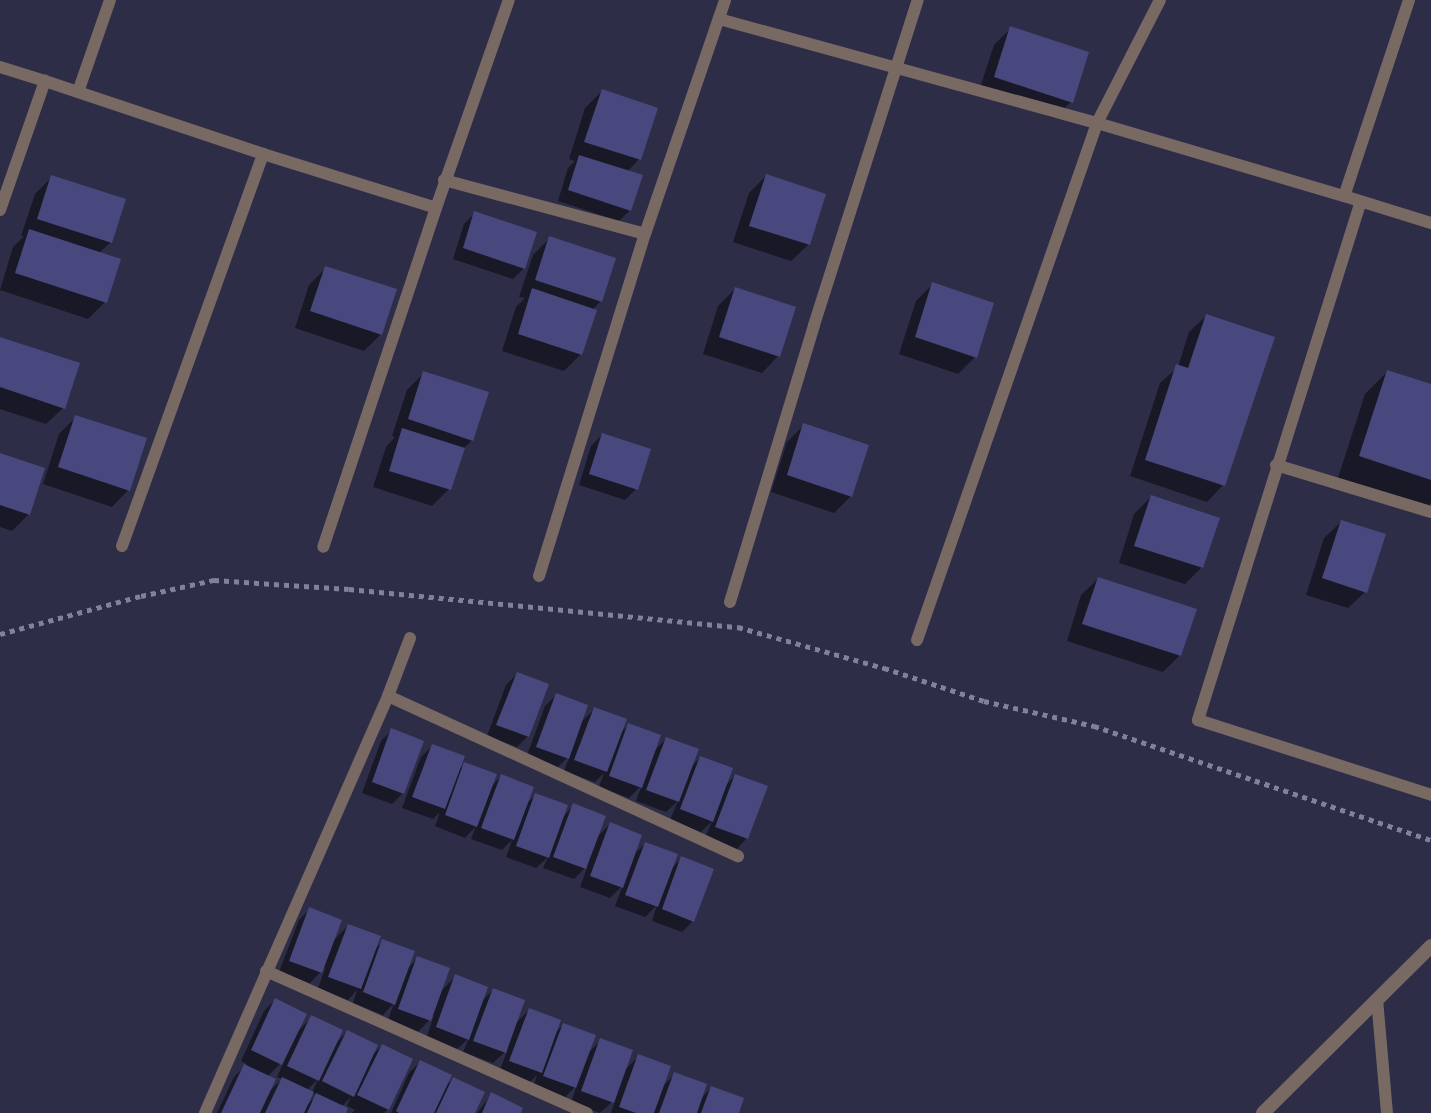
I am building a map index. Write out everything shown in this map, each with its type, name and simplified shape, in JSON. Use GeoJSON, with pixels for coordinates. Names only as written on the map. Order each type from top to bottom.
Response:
{"type":"FeatureCollection","features":[{"type":"Feature","properties":{"kind":"street"},"geometry":{"type":"LineString","coordinates":[[1263,1113],[1431,946]]}},
{"type":"Feature","properties":{"kind":"lane"},"geometry":{"type":"LineString","coordinates":[[78,92],[110,0]]}},
{"type":"Feature","properties":{"kind":"lane"},"geometry":{"type":"LineString","coordinates":[[323,547],[444,180],[509,0]]}},
{"type":"Feature","properties":{"kind":"lane"},"geometry":{"type":"LineString","coordinates":[[539,576],[645,234],[725,0]]}},
{"type":"Feature","properties":{"kind":"lane"},"geometry":{"type":"LineString","coordinates":[[730,603],[918,0]]}},
{"type":"Feature","properties":{"kind":"lane"},"geometry":{"type":"LineString","coordinates":[[917,640],[1097,123],[1160,0]]}},
{"type":"Feature","properties":{"kind":"lane"},"geometry":{"type":"LineString","coordinates":[[1344,197],[1409,0]]}},
{"type":"Feature","properties":{"kind":"lane"},"geometry":{"type":"LineString","coordinates":[[719,19],[1097,123],[1360,204],[1431,223]]}},
{"type":"Feature","properties":{"kind":"lane"},"geometry":{"type":"LineString","coordinates":[[0,66],[263,154],[436,208]]}},
{"type":"Feature","properties":{"kind":"lane"},"geometry":{"type":"LineString","coordinates":[[0,210],[45,81]]}},
{"type":"Feature","properties":{"kind":"lane"},"geometry":{"type":"LineString","coordinates":[[122,546],[263,154]]}},
{"type":"Feature","properties":{"kind":"lane"},"geometry":{"type":"LineString","coordinates":[[444,180],[645,234]]}},
{"type":"Feature","properties":{"kind":"lane"},"geometry":{"type":"LineString","coordinates":[[1360,204],[1198,720],[1431,795]]}},
{"type":"Feature","properties":{"kind":"lane"},"geometry":{"type":"LineString","coordinates":[[1276,466],[1431,512]]}},
{"type":"Feature","properties":{"kind":"lane"},"geometry":{"type":"LineString","coordinates":[[205,1113],[265,971],[388,696],[410,638]]}},
{"type":"Feature","properties":{"kind":"lane"},"geometry":{"type":"LineString","coordinates":[[388,696],[738,856]]}},
{"type":"Feature","properties":{"kind":"lane"},"geometry":{"type":"LineString","coordinates":[[265,971],[587,1113]]}},
{"type":"Feature","properties":{"kind":"lane"},"geometry":{"type":"LineString","coordinates":[[1377,999],[1388,1113]]}},
{"type":"Feature","properties":{"kind":"path"},"geometry":{"type":"LineString","coordinates":[[0,634],[141,596],[214,580],[349,589],[738,627],[884,668],[984,701],[1094,726],[1431,840]]}},
{"type":"Feature","properties":{"kind":"building"},"geometry":{"type":"Polygon","coordinates":[[[1010,26],[1089,52],[1073,103],[994,77],[1010,26]]]}},
{"type":"Feature","properties":{"kind":"building"},"geometry":{"type":"Polygon","coordinates":[[[602,89],[658,108],[641,160],[584,142],[602,89]]]}},
{"type":"Feature","properties":{"kind":"building"},"geometry":{"type":"Polygon","coordinates":[[[579,155],[643,175],[631,211],[568,190],[579,155]]]}},
{"type":"Feature","properties":{"kind":"building"},"geometry":{"type":"Polygon","coordinates":[[[766,174],[826,194],[810,245],[749,226],[766,174]]]}},
{"type":"Feature","properties":{"kind":"building"},"geometry":{"type":"Polygon","coordinates":[[[51,175],[126,199],[112,243],[37,219],[51,175]]]}},
{"type":"Feature","properties":{"kind":"building"},"geometry":{"type":"Polygon","coordinates":[[[474,211],[537,232],[525,269],[463,248],[474,211]]]}},
{"type":"Feature","properties":{"kind":"building"},"geometry":{"type":"Polygon","coordinates":[[[29,229],[121,259],[107,303],[15,273],[29,229]]]}},
{"type":"Feature","properties":{"kind":"building"},"geometry":{"type":"Polygon","coordinates":[[[549,236],[616,258],[602,302],[535,280],[549,236]]]}},
{"type":"Feature","properties":{"kind":"building"},"geometry":{"type":"Polygon","coordinates":[[[325,266],[397,289],[382,335],[310,311],[325,266]]]}},
{"type":"Feature","properties":{"kind":"building"},"geometry":{"type":"Polygon","coordinates":[[[932,282],[994,303],[977,358],[915,337],[932,282]]]}},
{"type":"Feature","properties":{"kind":"building"},"geometry":{"type":"Polygon","coordinates":[[[735,287],[796,307],[780,357],[719,337],[735,287]]]}},
{"type":"Feature","properties":{"kind":"building"},"geometry":{"type":"Polygon","coordinates":[[[532,288],[597,310],[582,355],[518,334],[532,288]]]}},
{"type":"Feature","properties":{"kind":"building"},"geometry":{"type":"Polygon","coordinates":[[[1206,314],[1275,337],[1225,486],[1145,460],[1176,364],[1188,368],[1206,314]]]}},
{"type":"Feature","properties":{"kind":"building"},"geometry":{"type":"Polygon","coordinates":[[[0,337],[80,363],[65,409],[0,387],[0,337]]]}},
{"type":"Feature","properties":{"kind":"building"},"geometry":{"type":"Polygon","coordinates":[[[1387,370],[1431,384],[1431,480],[1359,456],[1387,370]]]}},
{"type":"Feature","properties":{"kind":"building"},"geometry":{"type":"Polygon","coordinates":[[[423,371],[489,392],[473,441],[408,419],[423,371]]]}},
{"type":"Feature","properties":{"kind":"building"},"geometry":{"type":"Polygon","coordinates":[[[75,415],[147,438],[130,491],[58,467],[75,415]]]}},
{"type":"Feature","properties":{"kind":"building"},"geometry":{"type":"Polygon","coordinates":[[[803,423],[869,445],[852,497],[787,475],[803,423]]]}},
{"type":"Feature","properties":{"kind":"building"},"geometry":{"type":"Polygon","coordinates":[[[402,428],[465,448],[451,490],[389,471],[402,428]]]}},
{"type":"Feature","properties":{"kind":"building"},"geometry":{"type":"Polygon","coordinates":[[[602,433],[651,449],[638,490],[589,474],[602,433]]]}},
{"type":"Feature","properties":{"kind":"building"},"geometry":{"type":"Polygon","coordinates":[[[0,453],[45,468],[30,515],[0,505],[0,453]]]}},
{"type":"Feature","properties":{"kind":"building"},"geometry":{"type":"Polygon","coordinates":[[[1151,495],[1220,518],[1203,568],[1134,546],[1151,495]]]}},
{"type":"Feature","properties":{"kind":"building"},"geometry":{"type":"Polygon","coordinates":[[[1341,520],[1386,534],[1367,593],[1322,578],[1341,520]]]}},
{"type":"Feature","properties":{"kind":"building"},"geometry":{"type":"Polygon","coordinates":[[[1098,577],[1197,609],[1181,656],[1082,624],[1098,577]]]}},
{"type":"Feature","properties":{"kind":"building"},"geometry":{"type":"Polygon","coordinates":[[[517,672],[549,684],[529,737],[496,725],[517,672]]]}},
{"type":"Feature","properties":{"kind":"building"},"geometry":{"type":"Polygon","coordinates":[[[556,693],[588,705],[569,759],[536,747],[556,693]]]}},
{"type":"Feature","properties":{"kind":"building"},"geometry":{"type":"Polygon","coordinates":[[[594,707],[627,719],[607,772],[574,760],[594,707]]]}},
{"type":"Feature","properties":{"kind":"building"},"geometry":{"type":"Polygon","coordinates":[[[628,723],[661,735],[642,788],[609,776],[628,723]]]}},
{"type":"Feature","properties":{"kind":"building"},"geometry":{"type":"Polygon","coordinates":[[[391,728],[424,741],[404,794],[372,782],[391,728]]]}},
{"type":"Feature","properties":{"kind":"building"},"geometry":{"type":"Polygon","coordinates":[[[666,737],[699,749],[679,802],[646,790],[666,737]]]}},
{"type":"Feature","properties":{"kind":"building"},"geometry":{"type":"Polygon","coordinates":[[[432,744],[465,756],[445,809],[412,797],[432,744]]]}},
{"type":"Feature","properties":{"kind":"building"},"geometry":{"type":"Polygon","coordinates":[[[700,756],[733,768],[713,822],[680,809],[700,756]]]}},
{"type":"Feature","properties":{"kind":"building"},"geometry":{"type":"Polygon","coordinates":[[[464,762],[497,774],[477,827],[445,815],[464,762]]]}},
{"type":"Feature","properties":{"kind":"building"},"geometry":{"type":"Polygon","coordinates":[[[501,774],[534,787],[514,840],[481,828],[501,774]]]}},
{"type":"Feature","properties":{"kind":"building"},"geometry":{"type":"Polygon","coordinates":[[[735,774],[768,786],[748,839],[715,827],[735,774]]]}},
{"type":"Feature","properties":{"kind":"building"},"geometry":{"type":"Polygon","coordinates":[[[535,793],[568,805],[549,858],[516,846],[535,793]]]}},
{"type":"Feature","properties":{"kind":"building"},"geometry":{"type":"Polygon","coordinates":[[[573,803],[606,816],[586,869],[553,857],[573,803]]]}},
{"type":"Feature","properties":{"kind":"building"},"geometry":{"type":"Polygon","coordinates":[[[610,822],[642,835],[623,888],[590,876],[610,822]]]}},
{"type":"Feature","properties":{"kind":"building"},"geometry":{"type":"Polygon","coordinates":[[[645,842],[678,854],[658,907],[625,895],[645,842]]]}},
{"type":"Feature","properties":{"kind":"building"},"geometry":{"type":"Polygon","coordinates":[[[681,856],[714,869],[694,922],[662,909],[681,856]]]}},
{"type":"Feature","properties":{"kind":"building"},"geometry":{"type":"Polygon","coordinates":[[[309,907],[342,920],[322,973],[289,961],[309,907]]]}},
{"type":"Feature","properties":{"kind":"building"},"geometry":{"type":"Polygon","coordinates":[[[348,924],[381,936],[361,989],[328,977],[348,924]]]}},
{"type":"Feature","properties":{"kind":"building"},"geometry":{"type":"Polygon","coordinates":[[[382,939],[415,951],[395,1005],[363,992],[382,939]]]}},
{"type":"Feature","properties":{"kind":"building"},"geometry":{"type":"Polygon","coordinates":[[[417,956],[450,968],[431,1021],[398,1009],[417,956]]]}},
{"type":"Feature","properties":{"kind":"building"},"geometry":{"type":"Polygon","coordinates":[[[455,974],[488,987],[469,1040],[436,1027],[455,974]]]}},
{"type":"Feature","properties":{"kind":"building"},"geometry":{"type":"Polygon","coordinates":[[[493,988],[525,1000],[506,1053],[473,1041],[493,988]]]}},
{"type":"Feature","properties":{"kind":"building"},"geometry":{"type":"Polygon","coordinates":[[[275,998],[307,1014],[282,1065],[251,1050],[275,998]]]}},
{"type":"Feature","properties":{"kind":"building"},"geometry":{"type":"Polygon","coordinates":[[[529,1008],[561,1020],[542,1073],[509,1061],[529,1008]]]}},
{"type":"Feature","properties":{"kind":"building"},"geometry":{"type":"Polygon","coordinates":[[[311,1015],[343,1030],[319,1081],[287,1066],[311,1015]]]}},
{"type":"Feature","properties":{"kind":"building"},"geometry":{"type":"Polygon","coordinates":[[[563,1023],[596,1035],[576,1088],[543,1076],[563,1023]]]}},
{"type":"Feature","properties":{"kind":"building"},"geometry":{"type":"Polygon","coordinates":[[[347,1030],[378,1045],[354,1097],[322,1081],[347,1030]]]}},
{"type":"Feature","properties":{"kind":"building"},"geometry":{"type":"Polygon","coordinates":[[[600,1038],[633,1050],[614,1103],[581,1091],[600,1038]]]}},
{"type":"Feature","properties":{"kind":"building"},"geometry":{"type":"Polygon","coordinates":[[[382,1044],[413,1059],[389,1110],[357,1095],[382,1044]]]}},
{"type":"Feature","properties":{"kind":"building"},"geometry":{"type":"Polygon","coordinates":[[[638,1054],[671,1066],[654,1113],[636,1113],[619,1107],[638,1054]]]}},
{"type":"Feature","properties":{"kind":"building"},"geometry":{"type":"Polygon","coordinates":[[[420,1060],[452,1075],[434,1113],[399,1113],[396,1111],[420,1060]]]}},
{"type":"Feature","properties":{"kind":"building"},"geometry":{"type":"Polygon","coordinates":[[[244,1064],[276,1079],[260,1113],[221,1113],[244,1064]]]}},
{"type":"Feature","properties":{"kind":"building"},"geometry":{"type":"Polygon","coordinates":[[[674,1072],[707,1084],[697,1113],[659,1113],[674,1072]]]}},
{"type":"Feature","properties":{"kind":"building"},"geometry":{"type":"Polygon","coordinates":[[[282,1077],[314,1092],[304,1113],[265,1113],[282,1077]]]}},
{"type":"Feature","properties":{"kind":"building"},"geometry":{"type":"Polygon","coordinates":[[[453,1077],[485,1092],[475,1113],[436,1113],[453,1077]]]}},
{"type":"Feature","properties":{"kind":"building"},"geometry":{"type":"Polygon","coordinates":[[[711,1086],[744,1098],[739,1113],[701,1113],[711,1086]]]}},
{"type":"Feature","properties":{"kind":"building"},"geometry":{"type":"Polygon","coordinates":[[[491,1092],[523,1108],[521,1113],[482,1113],[491,1092]]]}},
{"type":"Feature","properties":{"kind":"building"},"geometry":{"type":"Polygon","coordinates":[[[316,1093],[348,1108],[346,1113],[307,1113],[316,1093]]]}}]}
